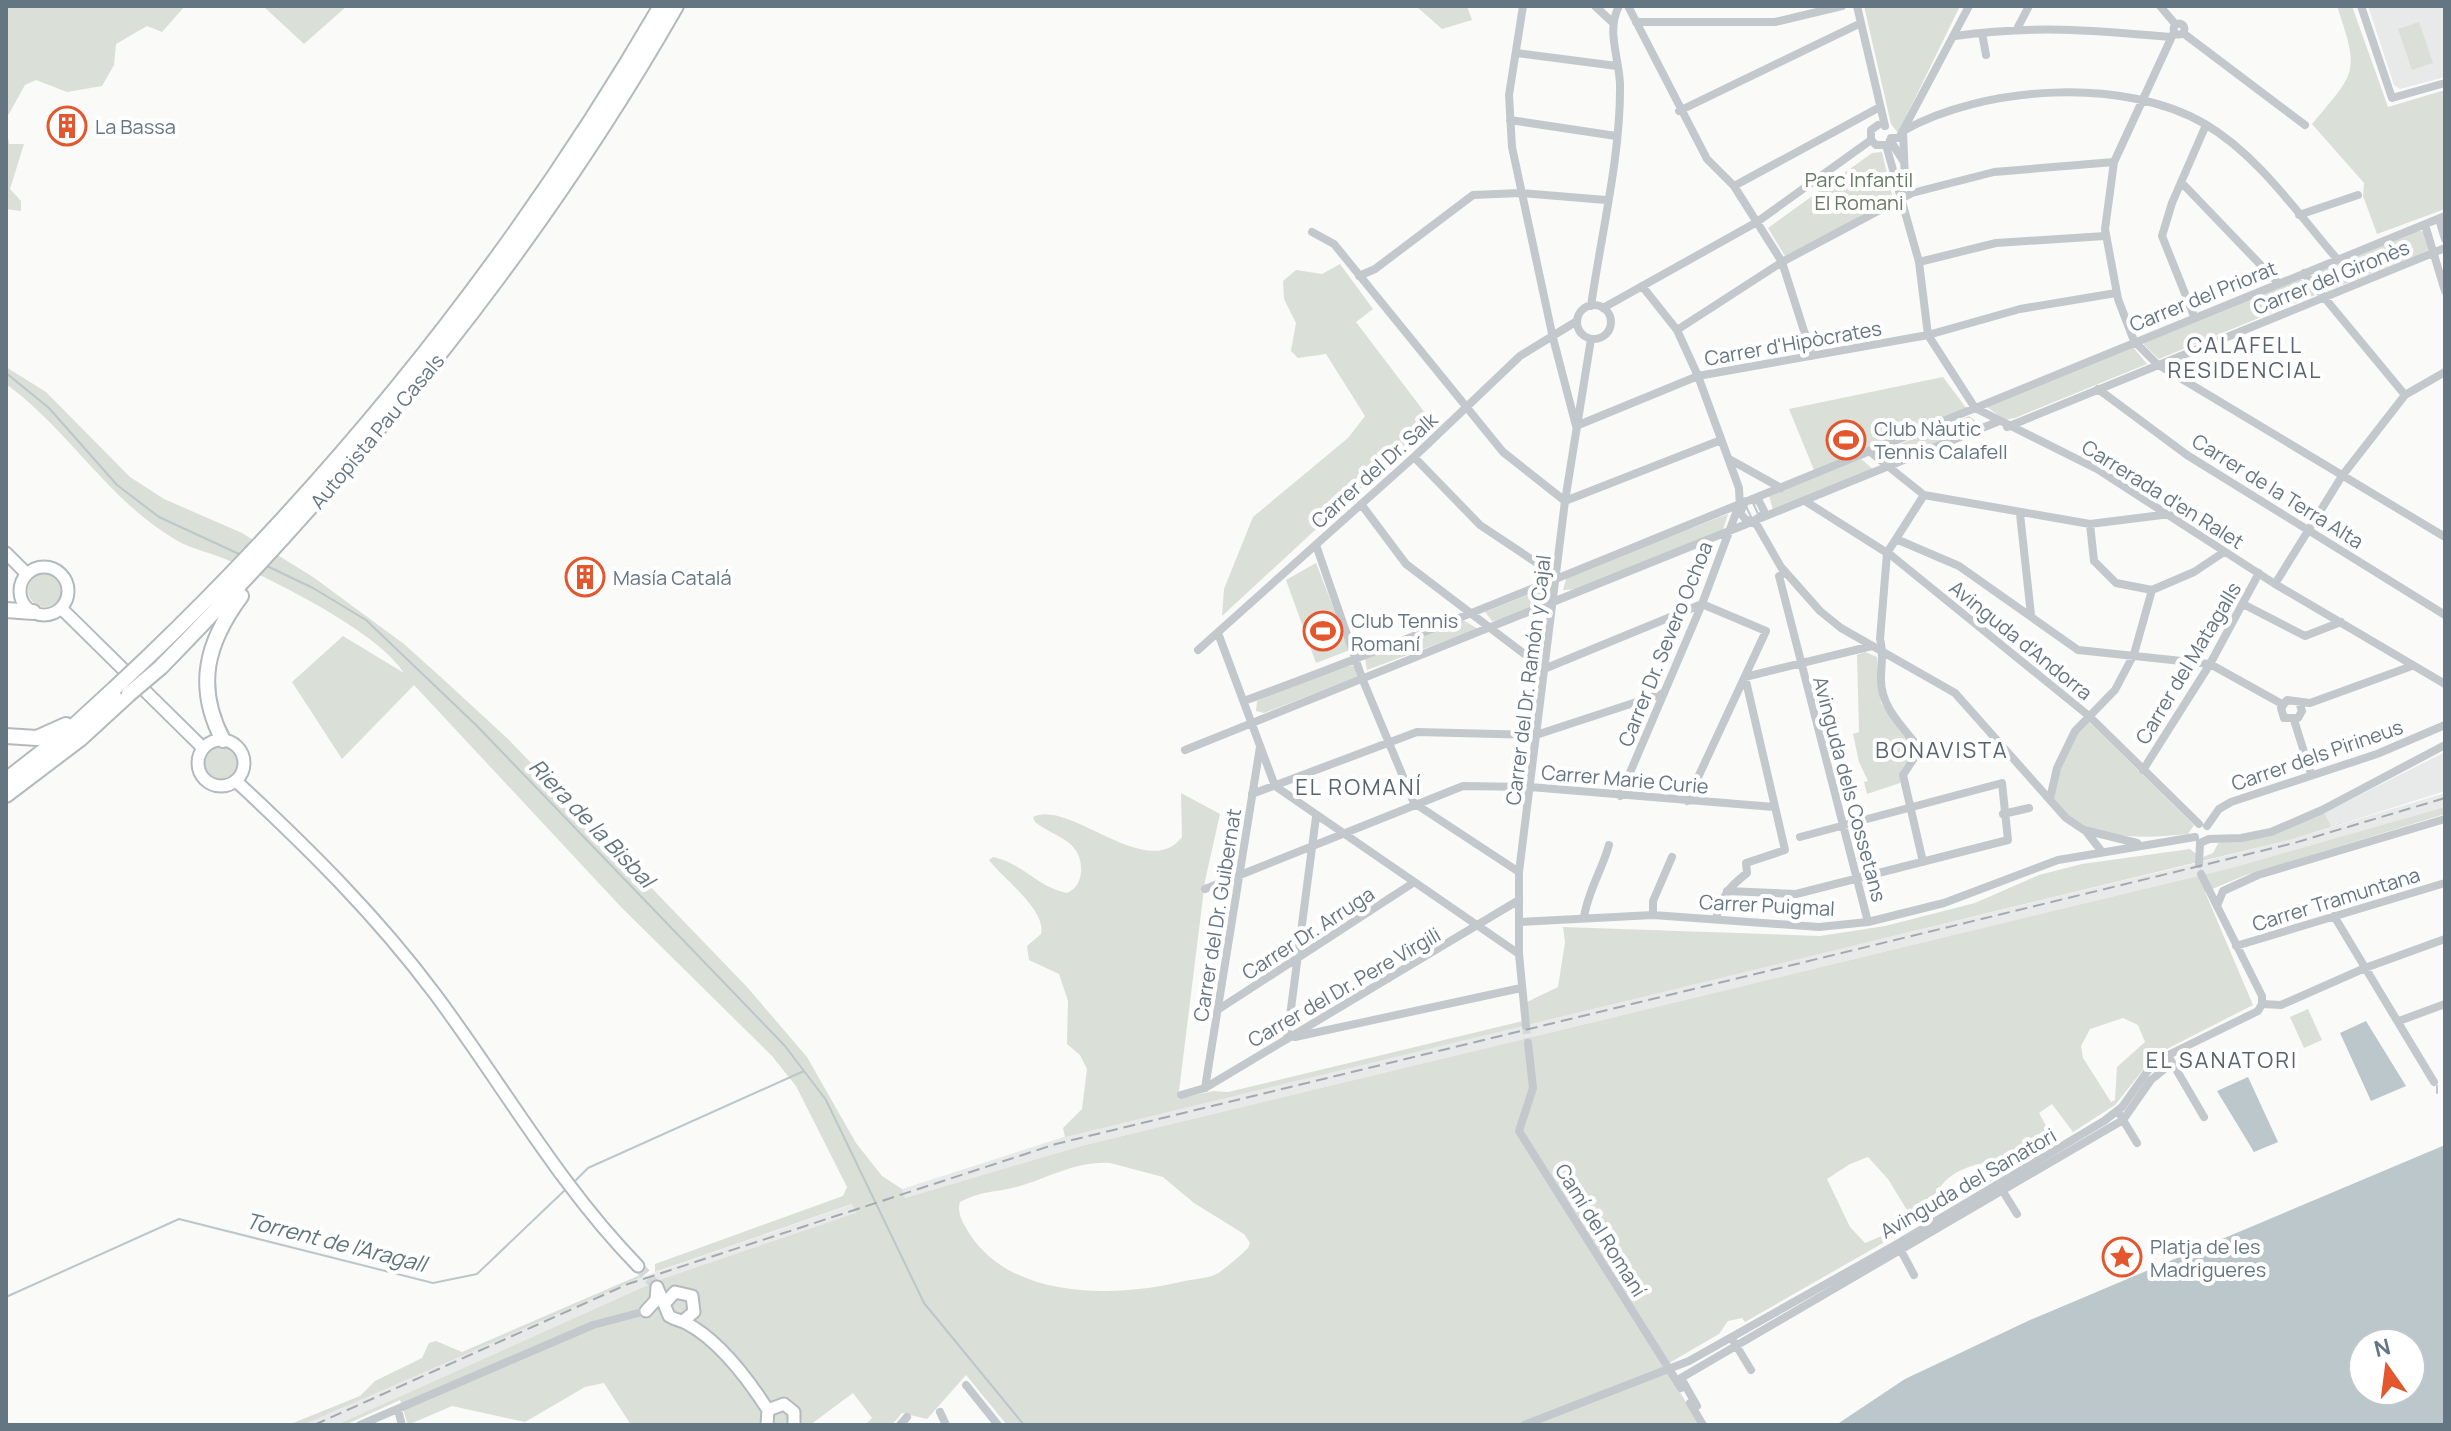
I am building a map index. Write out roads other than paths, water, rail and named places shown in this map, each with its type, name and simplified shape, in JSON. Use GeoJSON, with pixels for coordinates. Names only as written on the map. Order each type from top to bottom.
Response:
{"type":"FeatureCollection","features":[{"type":"Feature","properties":{"kind":"highway","name":"Autopista Pau Casals"},"geometry":{"type":"LineString","coordinates":[[9,788],[80,739],[148,657],[240,584],[417,365],[513,238],[592,120],[661,6]]}},
{"type":"Feature","properties":{"kind":"highway","name":"Autopista Pau Casals"},"geometry":{"type":"LineString","coordinates":[[9,788],[84,716],[161,667],[282,543],[295,518],[427,373],[497,281],[604,125],[676,6]]}},
{"type":"Feature","properties":{"kind":"highway"},"geometry":{"type":"LineString","coordinates":[[223,740],[209,715],[206,690],[210,654],[216,635],[240,584]]}},
{"type":"Feature","properties":{"kind":"highway"},"geometry":{"type":"LineString","coordinates":[[6,610],[33,612]]}},
{"type":"Feature","properties":{"kind":"highway"},"geometry":{"type":"LineString","coordinates":[[6,736],[37,738],[84,716]]}},
{"type":"Feature","properties":{"kind":"street"},"geometry":{"type":"LineString","coordinates":[[1523,6],[1509,95],[1510,120],[1520,193],[1576,426]]}},
{"type":"Feature","properties":{"kind":"street"},"geometry":{"type":"LineString","coordinates":[[1595,6],[1611,21]]}},
{"type":"Feature","properties":{"kind":"street"},"geometry":{"type":"LineString","coordinates":[[1591,306],[1616,136],[1620,83],[1611,21],[1619,6]]}},
{"type":"Feature","properties":{"kind":"street"},"geometry":{"type":"LineString","coordinates":[[1628,6],[1679,111],[1707,159],[1734,186],[1782,262],[1812,356]]}},
{"type":"Feature","properties":{"kind":"street"},"geometry":{"type":"LineString","coordinates":[[1636,22],[1765,23],[1842,6]]}},
{"type":"Feature","properties":{"kind":"street"},"geometry":{"type":"LineString","coordinates":[[1857,6],[1882,125],[1904,163]]}},
{"type":"Feature","properties":{"kind":"street"},"geometry":{"type":"LineString","coordinates":[[1882,125],[1871,130],[1871,140],[1876,145],[1899,138],[1969,6]]}},
{"type":"Feature","properties":{"kind":"street"},"geometry":{"type":"LineString","coordinates":[[2018,27],[2029,6]]}},
{"type":"Feature","properties":{"kind":"street"},"geometry":{"type":"LineString","coordinates":[[2160,6],[2176,32],[2305,125]]}},
{"type":"Feature","properties":{"kind":"street"},"geometry":{"type":"LineString","coordinates":[[2361,6],[2392,98],[2445,83]]}},
{"type":"Feature","properties":{"kind":"street"},"geometry":{"type":"LineString","coordinates":[[1679,111],[1861,23]]}},
{"type":"Feature","properties":{"kind":"street"},"geometry":{"type":"LineString","coordinates":[[1955,36],[2018,27],[2176,32]]}},
{"type":"Feature","properties":{"kind":"street"},"geometry":{"type":"LineString","coordinates":[[2176,32],[2140,101],[2114,162],[2105,236],[2116,293],[2134,341],[2157,364],[2445,537]]}},
{"type":"Feature","properties":{"kind":"street"},"geometry":{"type":"LineString","coordinates":[[1982,33],[1986,55]]}},
{"type":"Feature","properties":{"kind":"street"},"geometry":{"type":"LineString","coordinates":[[1516,53],[1617,66]]}},
{"type":"Feature","properties":{"kind":"street"},"geometry":{"type":"LineString","coordinates":[[1903,131],[1951,108],[2034,94],[2082,93],[2171,108],[2206,125],[2246,157],[2338,260]]}},
{"type":"Feature","properties":{"kind":"street"},"geometry":{"type":"LineString","coordinates":[[1734,186],[1880,107]]}},
{"type":"Feature","properties":{"kind":"street"},"geometry":{"type":"LineString","coordinates":[[1510,120],[1616,136]]}},
{"type":"Feature","properties":{"kind":"street"},"geometry":{"type":"LineString","coordinates":[[2194,316],[2162,236],[2206,125]]}},
{"type":"Feature","properties":{"kind":"street","name":"Carrerada d'en Ralet"},"geometry":{"type":"LineString","coordinates":[[1902,196],[1905,180],[1903,131]]}},
{"type":"Feature","properties":{"kind":"street"},"geometry":{"type":"LineString","coordinates":[[1603,308],[1610,317],[1609,329],[1601,338],[1591,339],[1580,333],[1577,321],[1581,311],[1591,306],[1603,308],[1757,222],[1871,140]]}},
{"type":"Feature","properties":{"kind":"street","name":"Carrerada d'en Ralet"},"geometry":{"type":"LineString","coordinates":[[1889,141],[1919,262],[1928,335],[1975,408],[1997,422],[2097,469],[2275,584],[2445,684]]}},
{"type":"Feature","properties":{"kind":"street"},"geometry":{"type":"LineString","coordinates":[[1677,330],[1782,262],[1902,196],[1994,172],[2114,162]]}},
{"type":"Feature","properties":{"kind":"street"},"geometry":{"type":"LineString","coordinates":[[2181,182],[2278,283]]}},
{"type":"Feature","properties":{"kind":"street"},"geometry":{"type":"LineString","coordinates":[[1359,276],[1375,269],[1473,195],[1520,193],[1606,200]]}},
{"type":"Feature","properties":{"kind":"street"},"geometry":{"type":"LineString","coordinates":[[2299,215],[2358,195]]}},
{"type":"Feature","properties":{"kind":"street"},"geometry":{"type":"LineString","coordinates":[[2442,218],[2445,239]]}},
{"type":"Feature","properties":{"kind":"street","name":"Carrer del Priorat"},"geometry":{"type":"LineString","coordinates":[[1752,511],[1781,488],[2194,316],[2442,218]]}},
{"type":"Feature","properties":{"kind":"street"},"geometry":{"type":"LineString","coordinates":[[2425,225],[2445,291]]}},
{"type":"Feature","properties":{"kind":"street"},"geometry":{"type":"LineString","coordinates":[[1312,232],[1334,244],[1503,452],[1565,501],[1721,440]]}},
{"type":"Feature","properties":{"kind":"street"},"geometry":{"type":"LineString","coordinates":[[1919,262],[1996,243],[2105,236]]}},
{"type":"Feature","properties":{"kind":"street","name":"Carrer del Gironès"},"geometry":{"type":"LineString","coordinates":[[2007,427],[2445,248]]}},
{"type":"Feature","properties":{"kind":"street"},"geometry":{"type":"LineString","coordinates":[[2304,273],[2405,395]]}},
{"type":"Feature","properties":{"kind":"street"},"geometry":{"type":"LineString","coordinates":[[1642,286],[1677,330],[1698,376],[1739,488],[1765,541]]}},
{"type":"Feature","properties":{"kind":"street","name":"Carrer d'Hipòcrates"},"geometry":{"type":"LineString","coordinates":[[1576,426],[1698,376],[1928,335],[2020,309],[2116,293]]}},
{"type":"Feature","properties":{"kind":"street","name":"Carrer del Dr. Salk"},"geometry":{"type":"LineString","coordinates":[[1198,650],[1414,457],[1520,356],[1577,321]]}},
{"type":"Feature","properties":{"kind":"street","name":"Carrer del Dr. Ramón y Cajal"},"geometry":{"type":"LineString","coordinates":[[1526,1026],[1519,954],[1519,872],[1555,602],[1565,501],[1591,339]]}},
{"type":"Feature","properties":{"kind":"street"},"geometry":{"type":"LineString","coordinates":[[2275,584],[2342,476],[2405,395],[2445,372]]}},
{"type":"Feature","properties":{"kind":"street","name":"Carrer de la Terra Alta"},"geometry":{"type":"LineString","coordinates":[[2098,389],[2187,455],[2445,615]]}},
{"type":"Feature","properties":{"kind":"street"},"geometry":{"type":"LineString","coordinates":[[1244,701],[1472,614],[1558,577],[1752,511],[1805,501],[1997,422]]}},
{"type":"Feature","properties":{"kind":"street"},"geometry":{"type":"LineString","coordinates":[[1869,451],[1924,495],[2090,524],[2170,514]]}},
{"type":"Feature","properties":{"kind":"street"},"geometry":{"type":"LineString","coordinates":[[1414,457],[1480,525],[1558,577]]}},
{"type":"Feature","properties":{"kind":"street"},"geometry":{"type":"LineString","coordinates":[[1728,458],[1781,488]]}},
{"type":"Feature","properties":{"kind":"street"},"geometry":{"type":"LineString","coordinates":[[1739,488],[1765,541],[1785,572],[1820,611],[1872,646],[1955,693],[2066,818],[2084,830],[2142,844]]}},
{"type":"Feature","properties":{"kind":"street"},"geometry":{"type":"LineString","coordinates":[[1923,862],[1903,775],[1914,758],[1916,744],[1887,709],[1880,681],[1883,651],[1880,639],[1887,553],[1924,495]]}},
{"type":"Feature","properties":{"kind":"street","name":"Avinguda d'Andorra"},"geometry":{"type":"LineString","coordinates":[[1805,501],[1887,553],[2089,716],[2203,825]]}},
{"type":"Feature","properties":{"kind":"street"},"geometry":{"type":"LineString","coordinates":[[1361,504],[1406,564],[1544,669],[1702,604],[1766,631],[1687,801]]}},
{"type":"Feature","properties":{"kind":"street"},"geometry":{"type":"LineString","coordinates":[[1185,750],[1728,532],[1752,511]]}},
{"type":"Feature","properties":{"kind":"street","name":"Carrer Dr. Severo Ochoa"},"geometry":{"type":"LineString","coordinates":[[1620,796],[1702,604],[1728,532],[1752,511]]}},
{"type":"Feature","properties":{"kind":"street"},"geometry":{"type":"LineString","coordinates":[[2020,514],[2031,615]]}},
{"type":"Feature","properties":{"kind":"street"},"geometry":{"type":"LineString","coordinates":[[2090,524],[2094,561],[2116,583],[2152,590],[2194,572],[2224,552]]}},
{"type":"Feature","properties":{"kind":"street"},"geometry":{"type":"LineString","coordinates":[[1896,539],[1959,566],[2078,650],[2210,664],[2282,704]]}},
{"type":"Feature","properties":{"kind":"street"},"geometry":{"type":"LineString","coordinates":[[1316,545],[1362,678],[1390,739],[1414,803],[1519,872]]}},
{"type":"Feature","properties":{"kind":"street"},"geometry":{"type":"LineString","coordinates":[[6,553],[27,574]]}},
{"type":"Feature","properties":{"kind":"street"},"geometry":{"type":"LineString","coordinates":[[43,567],[63,575],[68,592],[61,608],[47,614],[33,612],[21,598],[22,581],[27,574],[43,567]]}},
{"type":"Feature","properties":{"kind":"street","name":"Avinguda dels Cossetans"},"geometry":{"type":"LineString","coordinates":[[1785,572],[1779,576],[1868,922]]}},
{"type":"Feature","properties":{"kind":"street","name":"Carrer del Matagalls"},"geometry":{"type":"LineString","coordinates":[[2143,770],[2210,664],[2259,573]]}},
{"type":"Feature","properties":{"kind":"street"},"geometry":{"type":"LineString","coordinates":[[2050,799],[2062,759],[2075,731],[2115,690],[2134,654],[2152,590]]}},
{"type":"Feature","properties":{"kind":"street"},"geometry":{"type":"LineString","coordinates":[[2243,604],[2305,636],[2341,622]]}},
{"type":"Feature","properties":{"kind":"street"},"geometry":{"type":"LineString","coordinates":[[61,608],[203,748]]}},
{"type":"Feature","properties":{"kind":"street"},"geometry":{"type":"LineString","coordinates":[[1218,633],[1275,786],[1519,954]]}},
{"type":"Feature","properties":{"kind":"street"},"geometry":{"type":"LineString","coordinates":[[1745,677],[1872,646]]}},
{"type":"Feature","properties":{"kind":"street"},"geometry":{"type":"LineString","coordinates":[[2282,704],[2289,699],[2310,703],[2412,666]]}},
{"type":"Feature","properties":{"kind":"street"},"geometry":{"type":"LineString","coordinates":[[1716,919],[1727,891],[1747,873],[1746,863],[1785,850],[1745,677]]}},
{"type":"Feature","properties":{"kind":"street"},"geometry":{"type":"LineString","coordinates":[[1252,794],[1390,739],[1417,732],[1536,735],[1664,693]]}},
{"type":"Feature","properties":{"kind":"street"},"geometry":{"type":"LineString","coordinates":[[2294,720],[2302,711],[2299,702]]}},
{"type":"Feature","properties":{"kind":"street"},"geometry":{"type":"LineString","coordinates":[[2282,704],[2284,718],[2294,720]]}},
{"type":"Feature","properties":{"kind":"street"},"geometry":{"type":"LineString","coordinates":[[2294,720],[2311,774]]}},
{"type":"Feature","properties":{"kind":"street","name":"Carrer dels Pirineus"},"geometry":{"type":"LineString","coordinates":[[2203,825],[2225,804],[2377,754],[2445,725]]}},
{"type":"Feature","properties":{"kind":"street"},"geometry":{"type":"LineString","coordinates":[[223,740],[234,744],[243,756],[243,771],[236,781],[220,787],[204,780],[197,762],[203,748],[223,740]]}},
{"type":"Feature","properties":{"kind":"street"},"geometry":{"type":"LineString","coordinates":[[2203,825],[2209,839],[2265,834],[2322,810],[2445,745]]}},
{"type":"Feature","properties":{"kind":"street","name":"Carrer del Dr. Guibernat"},"geometry":{"type":"LineString","coordinates":[[1205,1088],[1260,747]]}},
{"type":"Feature","properties":{"kind":"street"},"geometry":{"type":"LineString","coordinates":[[236,781],[318,857],[368,911],[435,994],[534,1142],[585,1207],[638,1266]]}},
{"type":"Feature","properties":{"kind":"street"},"geometry":{"type":"LineString","coordinates":[[1727,891],[1796,894],[2008,840],[2002,783],[1800,837]]}},
{"type":"Feature","properties":{"kind":"street","name":"Carrer Marie Curie"},"geometry":{"type":"LineString","coordinates":[[1205,889],[1463,786],[1530,787],[1774,807]]}},
{"type":"Feature","properties":{"kind":"street"},"geometry":{"type":"LineString","coordinates":[[2003,814],[2029,808]]}},
{"type":"Feature","properties":{"kind":"street"},"geometry":{"type":"LineString","coordinates":[[1316,817],[1287,1039],[1521,988]]}},
{"type":"Feature","properties":{"kind":"street"},"geometry":{"type":"LineString","coordinates":[[2217,906],[2223,891],[2258,875],[2445,819]]}},
{"type":"Feature","properties":{"kind":"street"},"geometry":{"type":"LineString","coordinates":[[2199,864],[2197,840],[2203,825]]}},
{"type":"Feature","properties":{"kind":"street"},"geometry":{"type":"LineString","coordinates":[[2084,830],[2100,850]]}},
{"type":"Feature","properties":{"kind":"street"},"geometry":{"type":"LineString","coordinates":[[2100,850],[2102,834]]}},
{"type":"Feature","properties":{"kind":"street"},"geometry":{"type":"LineString","coordinates":[[2083,856],[2090,839]]}},
{"type":"Feature","properties":{"kind":"street","name":"Carrer Puigmal"},"geometry":{"type":"LineString","coordinates":[[1519,922],[1653,915],[1819,927],[1868,922],[1944,903],[2058,860],[2142,844],[2209,839]]}},
{"type":"Feature","properties":{"kind":"street"},"geometry":{"type":"LineString","coordinates":[[1584,917],[1587,897],[1603,867],[1609,845]]}},
{"type":"Feature","properties":{"kind":"street"},"geometry":{"type":"LineString","coordinates":[[1653,915],[1653,901],[1672,857]]}},
{"type":"Feature","properties":{"kind":"street"},"geometry":{"type":"LineString","coordinates":[[2201,874],[2262,996],[2262,1004],[2281,1005],[2365,968],[2445,939]]}},
{"type":"Feature","properties":{"kind":"street","name":"Carrer Dr. Arruga"},"geometry":{"type":"LineString","coordinates":[[1219,1009],[1413,883]]}},
{"type":"Feature","properties":{"kind":"street","name":"Carrer Tramuntana"},"geometry":{"type":"LineString","coordinates":[[2236,946],[2445,883]]}},
{"type":"Feature","properties":{"kind":"street","name":"Carrer del Dr. Pere Virgili"},"geometry":{"type":"LineString","coordinates":[[1181,1095],[1205,1088],[1519,900]]}},
{"type":"Feature","properties":{"kind":"street"},"geometry":{"type":"LineString","coordinates":[[2334,916],[2434,1082]]}},
{"type":"Feature","properties":{"kind":"street","name":"Avinguda del Sanatori"},"geometry":{"type":"LineString","coordinates":[[1524,1425],[1734,1342],[2000,1187],[2117,1111],[2154,1062],[2170,1059],[2258,1011],[2262,1004]]}},
{"type":"Feature","properties":{"kind":"street"},"geometry":{"type":"LineString","coordinates":[[2399,1021],[2445,1004]]}},
{"type":"Feature","properties":{"kind":"street","name":"Camí del Romaní"},"geometry":{"type":"LineString","coordinates":[[1528,1043],[1533,1088],[1519,1131],[1671,1369],[1703,1425]]}},
{"type":"Feature","properties":{"kind":"street"},"geometry":{"type":"LineString","coordinates":[[2017,1214],[2000,1187],[2123,1120],[2170,1059],[2204,1117]]}},
{"type":"Feature","properties":{"kind":"street"},"geometry":{"type":"LineString","coordinates":[[2117,1111],[2137,1143]]}},
{"type":"Feature","properties":{"kind":"street"},"geometry":{"type":"LineString","coordinates":[[1898,1246],[1914,1275]]}},
{"type":"Feature","properties":{"kind":"street"},"geometry":{"type":"LineString","coordinates":[[646,1311],[656,1300],[657,1287],[683,1321],[709,1339],[772,1407],[790,1407],[795,1425]]}},
{"type":"Feature","properties":{"kind":"street"},"geometry":{"type":"LineString","coordinates":[[360,1425],[593,1325],[668,1304],[688,1293],[694,1301],[694,1312],[709,1339]]}},
{"type":"Feature","properties":{"kind":"street"},"geometry":{"type":"LineString","coordinates":[[683,1321],[694,1312]]}},
{"type":"Feature","properties":{"kind":"street"},"geometry":{"type":"LineString","coordinates":[[1697,1406],[1681,1378],[1734,1342],[1751,1370]]}},
{"type":"Feature","properties":{"kind":"street"},"geometry":{"type":"LineString","coordinates":[[966,1385],[998,1425]]}},
{"type":"Feature","properties":{"kind":"street"},"geometry":{"type":"LineString","coordinates":[[767,1425],[772,1407]]}},
{"type":"Feature","properties":{"kind":"street"},"geometry":{"type":"LineString","coordinates":[[398,1410],[402,1425]]}},
{"type":"Feature","properties":{"kind":"street"},"geometry":{"type":"LineString","coordinates":[[940,1412],[946,1425]]}},
{"type":"Feature","properties":{"kind":"street"},"geometry":{"type":"LineString","coordinates":[[900,1425],[907,1417]]}},
{"type":"Feature","properties":{"kind":"waterway","name":"Riera de la Bisbal"},"geometry":{"type":"LineString","coordinates":[[6,373],[49,408],[117,485],[159,517],[239,554]]}},
{"type":"Feature","properties":{"kind":"waterway"},"geometry":{"type":"LineString","coordinates":[[1753,503],[1759,516]]}},
{"type":"Feature","properties":{"kind":"waterway"},"geometry":{"type":"LineString","coordinates":[[1746,506],[1752,519]]}},
{"type":"Feature","properties":{"kind":"waterway","name":"Riera de la Bisbal"},"geometry":{"type":"LineString","coordinates":[[267,566],[313,588],[366,620],[477,726],[785,1046],[826,1100],[924,1303],[1024,1425]]}},
{"type":"Feature","properties":{"kind":"waterway","name":"Torrent de l'Aragall"},"geometry":{"type":"LineString","coordinates":[[573,1183],[588,1168],[804,1071]]}},
{"type":"Feature","properties":{"kind":"waterway"},"geometry":{"type":"LineString","coordinates":[[2437,1086],[2437,1093]]}},
{"type":"Feature","properties":{"kind":"waterway","name":"Torrent de l'Aragall"},"geometry":{"type":"LineString","coordinates":[[6,1297],[179,1219],[433,1283],[477,1274],[565,1190]]}},
{"type":"Feature","properties":{"kind":"tunnel"},"geometry":{"type":"LineString","coordinates":[[1526,1026],[1528,1043]]}},
{"type":"Feature","properties":{"kind":"tunnel"},"geometry":{"type":"LineString","coordinates":[[638,1266],[657,1287]]}},
{"type":"Feature","properties":{"kind":"railway"},"geometry":{"type":"LineString","coordinates":[[314,1425],[628,1284],[1056,1144],[2294,843],[2445,798]]}},
{"type":"Feature","properties":{"kind":"place","name":"La Bassa"},"geometry":{"type":"Point","coordinates":[67,126]}},
{"type":"Feature","properties":{"kind":"place","name":"Club Nàutic Tennis Calafell"},"geometry":{"type":"Point","coordinates":[1846,440]}},
{"type":"Feature","properties":{"kind":"place","name":"Masía Catalá"},"geometry":{"type":"Point","coordinates":[585,577]}},
{"type":"Feature","properties":{"kind":"place","name":"Club Tennis Romaní"},"geometry":{"type":"Point","coordinates":[1323,631]}},
{"type":"Feature","properties":{"kind":"place","name":"Platja de les Madrigueres"},"geometry":{"type":"Point","coordinates":[2122,1257]}},
{"type":"Feature","properties":{"kind":"district","name":"CALAFELL RESIDENCIAL"},"geometry":{"type":"Point","coordinates":[2245,358]}},
{"type":"Feature","properties":{"kind":"district","name":"BONAVISTA"},"geometry":{"type":"Point","coordinates":[1942,750]}},
{"type":"Feature","properties":{"kind":"district","name":"EL ROMANÍ"},"geometry":{"type":"Point","coordinates":[1359,787]}},
{"type":"Feature","properties":{"kind":"district","name":"EL SANATORI"},"geometry":{"type":"Point","coordinates":[2222,1060]}},
{"type":"Feature","properties":{"kind":"park label","name":"Parc Infantil El Romani"},"geometry":{"type":"Point","coordinates":[1859,190]}}]}
